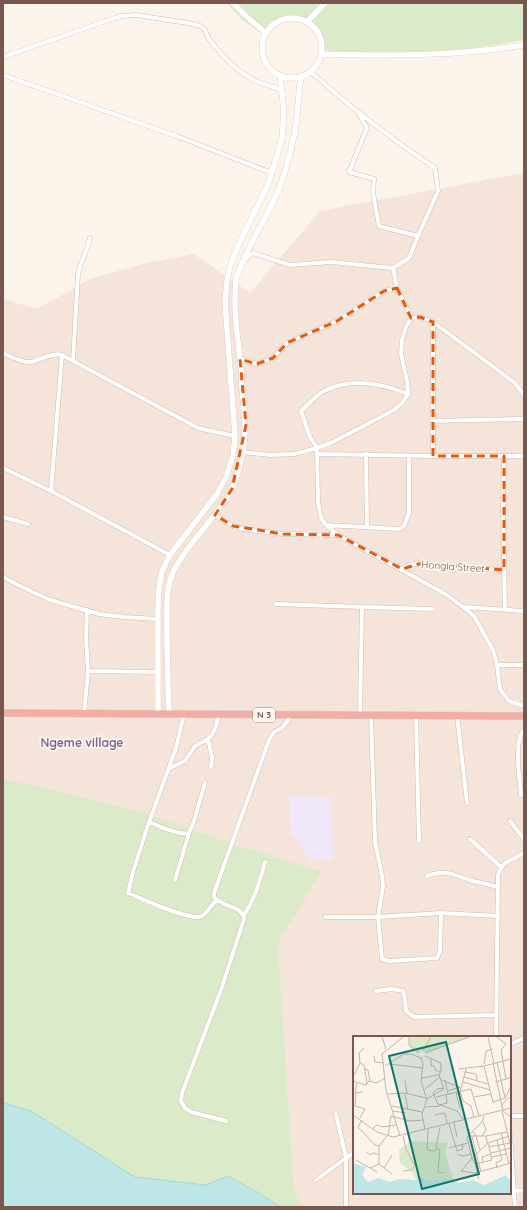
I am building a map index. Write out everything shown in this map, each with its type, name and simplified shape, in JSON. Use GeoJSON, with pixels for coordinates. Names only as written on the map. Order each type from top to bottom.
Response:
{"type":"FeatureCollection","features":[{"type":"Feature","properties":{"kind":"highway","name":"N 3"},"geometry":{"type":"LineString","coordinates":[[3,713],[292,715],[416,714],[524,716]]}},
{"type":"Feature","properties":{"kind":"main road"},"geometry":{"type":"LineString","coordinates":[[233,3],[266,33]]}},
{"type":"Feature","properties":{"kind":"main road"},"geometry":{"type":"LineString","coordinates":[[307,22],[325,3]]}},
{"type":"Feature","properties":{"kind":"main road"},"geometry":{"type":"LineString","coordinates":[[298,19],[307,22],[320,35],[322,54],[320,61],[311,72],[301,77],[294,78],[280,76],[271,70],[265,62],[262,52],[266,33],[272,26],[284,20],[298,19]]}},
{"type":"Feature","properties":{"kind":"main road"},"geometry":{"type":"LineString","coordinates":[[322,54],[439,54],[473,52],[524,45]]}},
{"type":"Feature","properties":{"kind":"main road"},"geometry":{"type":"LineString","coordinates":[[158,714],[157,620],[162,571],[170,555],[217,494],[226,477],[232,456],[235,436],[225,302],[227,281],[233,259],[267,188],[282,138],[284,112],[280,76]]}},
{"type":"Feature","properties":{"kind":"main road"},"geometry":{"type":"LineString","coordinates":[[169,714],[167,660],[168,586],[173,571],[185,551],[215,515],[232,489],[242,452],[246,425],[242,398],[240,359],[234,302],[237,278],[244,260],[280,186],[293,138],[301,77]]}},
{"type":"Feature","properties":{"kind":"street"},"geometry":{"type":"LineString","coordinates":[[3,57],[121,16],[136,15],[200,26],[223,56],[237,69],[255,81],[282,90]]}},
{"type":"Feature","properties":{"kind":"street"},"geometry":{"type":"LineString","coordinates":[[244,260],[253,253],[290,265],[331,262],[393,268],[409,258],[438,191],[435,168],[359,114],[311,72]]}},
{"type":"Feature","properties":{"kind":"street"},"geometry":{"type":"LineString","coordinates":[[3,75],[179,137],[272,172]]}},
{"type":"Feature","properties":{"kind":"street"},"geometry":{"type":"LineString","coordinates":[[359,114],[367,128],[349,172],[374,179],[373,193],[379,226],[418,236]]}},
{"type":"Feature","properties":{"kind":"street"},"geometry":{"type":"LineString","coordinates":[[74,361],[78,274],[80,264],[87,252],[90,238]]}},
{"type":"Feature","properties":{"kind":"street"},"geometry":{"type":"LineString","coordinates":[[393,268],[397,288],[411,318]]}},
{"type":"Feature","properties":{"kind":"street"},"geometry":{"type":"LineString","coordinates":[[240,359],[257,364],[273,358],[287,343],[336,321],[384,291],[397,288]]}},
{"type":"Feature","properties":{"kind":"street"},"geometry":{"type":"LineString","coordinates":[[411,318],[420,317],[433,322],[500,371],[515,384],[524,395]]}},
{"type":"Feature","properties":{"kind":"street"},"geometry":{"type":"LineString","coordinates":[[242,452],[271,455],[294,454],[317,448],[331,443],[394,410],[404,402],[408,394],[408,381],[401,354],[402,340],[406,327],[411,318]]}},
{"type":"Feature","properties":{"kind":"street"},"geometry":{"type":"LineString","coordinates":[[433,322],[433,456]]}},
{"type":"Feature","properties":{"kind":"street"},"geometry":{"type":"LineString","coordinates":[[3,353],[18,360],[29,362],[51,355],[62,355],[198,428],[235,436]]}},
{"type":"Feature","properties":{"kind":"street"},"geometry":{"type":"LineString","coordinates":[[51,492],[62,355]]}},
{"type":"Feature","properties":{"kind":"street"},"geometry":{"type":"LineString","coordinates":[[408,394],[393,388],[365,382],[344,384],[323,391],[301,411],[310,437],[317,448],[318,502],[321,518],[326,525],[338,535],[447,594],[474,616],[493,650],[497,665],[500,689],[505,696],[515,704],[524,706]]}},
{"type":"Feature","properties":{"kind":"street"},"geometry":{"type":"LineString","coordinates":[[432,421],[524,420]]}},
{"type":"Feature","properties":{"kind":"street"},"geometry":{"type":"LineString","coordinates":[[317,454],[524,456]]}},
{"type":"Feature","properties":{"kind":"street"},"geometry":{"type":"LineString","coordinates":[[366,454],[367,527]]}},
{"type":"Feature","properties":{"kind":"street"},"geometry":{"type":"LineString","coordinates":[[326,525],[399,529],[404,526],[409,513],[409,456]]}},
{"type":"Feature","properties":{"kind":"street"},"geometry":{"type":"LineString","coordinates":[[504,456],[502,510],[505,609]]}},
{"type":"Feature","properties":{"kind":"street"},"geometry":{"type":"LineString","coordinates":[[3,468],[170,555]]}},
{"type":"Feature","properties":{"kind":"street"},"geometry":{"type":"LineString","coordinates":[[215,515],[233,526],[243,529],[283,534],[338,535]]}},
{"type":"Feature","properties":{"kind":"street"},"geometry":{"type":"LineString","coordinates":[[3,517],[28,524]]}},
{"type":"Feature","properties":{"kind":"street","name":"Hongla Street"},"geometry":{"type":"LineString","coordinates":[[402,569],[408,565],[422,563],[449,567],[504,570]]}},
{"type":"Feature","properties":{"kind":"street"},"geometry":{"type":"LineString","coordinates":[[3,577],[50,600],[87,610],[118,616],[157,620]]}},
{"type":"Feature","properties":{"kind":"street"},"geometry":{"type":"LineString","coordinates":[[276,604],[433,609]]}},
{"type":"Feature","properties":{"kind":"street"},"geometry":{"type":"LineString","coordinates":[[360,715],[362,607]]}},
{"type":"Feature","properties":{"kind":"street"},"geometry":{"type":"LineString","coordinates":[[463,607],[524,610]]}},
{"type":"Feature","properties":{"kind":"street"},"geometry":{"type":"LineString","coordinates":[[84,714],[88,671],[86,638],[87,610]]}},
{"type":"Feature","properties":{"kind":"street"},"geometry":{"type":"LineString","coordinates":[[497,665],[524,665]]}},
{"type":"Feature","properties":{"kind":"street"},"geometry":{"type":"LineString","coordinates":[[88,671],[158,672]]}},
{"type":"Feature","properties":{"kind":"street"},"geometry":{"type":"LineString","coordinates":[[184,714],[176,748],[149,822],[128,893],[179,914],[194,918],[202,916],[216,900]]}},
{"type":"Feature","properties":{"kind":"street"},"geometry":{"type":"LineString","coordinates":[[168,769],[185,761],[195,746],[212,735],[219,714]]}},
{"type":"Feature","properties":{"kind":"street"},"geometry":{"type":"LineString","coordinates":[[416,714],[419,841]]}},
{"type":"Feature","properties":{"kind":"street"},"geometry":{"type":"LineString","coordinates":[[244,915],[241,910],[222,904],[216,900],[214,893],[269,740],[274,732],[282,728],[292,715]]}},
{"type":"Feature","properties":{"kind":"street"},"geometry":{"type":"LineString","coordinates":[[371,715],[375,842],[383,886],[378,917],[382,959],[389,961],[437,958],[440,951],[441,913]]}},
{"type":"Feature","properties":{"kind":"street"},"geometry":{"type":"LineString","coordinates":[[457,715],[467,803]]}},
{"type":"Feature","properties":{"kind":"street"},"geometry":{"type":"LineString","coordinates":[[521,795],[518,743],[520,734],[524,730]]}},
{"type":"Feature","properties":{"kind":"street"},"geometry":{"type":"LineString","coordinates":[[208,739],[212,757],[211,767]]}},
{"type":"Feature","properties":{"kind":"street"},"geometry":{"type":"LineString","coordinates":[[175,880],[205,783]]}},
{"type":"Feature","properties":{"kind":"street"},"geometry":{"type":"LineString","coordinates":[[510,821],[524,839]]}},
{"type":"Feature","properties":{"kind":"street"},"geometry":{"type":"LineString","coordinates":[[149,822],[177,832],[185,834],[189,833]]}},
{"type":"Feature","properties":{"kind":"street"},"geometry":{"type":"LineString","coordinates":[[470,839],[501,867]]}},
{"type":"Feature","properties":{"kind":"street"},"geometry":{"type":"LineString","coordinates":[[496,1036],[498,875],[501,867],[506,862],[523,854]]}},
{"type":"Feature","properties":{"kind":"street"},"geometry":{"type":"LineString","coordinates":[[226,1122],[191,1112],[185,1108],[181,1101],[182,1093],[221,990],[244,915],[250,907],[266,862]]}},
{"type":"Feature","properties":{"kind":"street"},"geometry":{"type":"LineString","coordinates":[[427,876],[437,873],[456,874],[498,887]]}},
{"type":"Feature","properties":{"kind":"street"},"geometry":{"type":"LineString","coordinates":[[325,917],[378,917],[441,913],[498,916]]}},
{"type":"Feature","properties":{"kind":"street"},"geometry":{"type":"LineString","coordinates":[[376,991],[392,989],[403,991],[406,1012],[414,1017],[496,1015]]}},
{"type":"Feature","properties":{"kind":"street"},"geometry":{"type":"LineString","coordinates":[[511,1044],[524,1038]]}},
{"type":"Feature","properties":{"kind":"street"},"geometry":{"type":"LineString","coordinates":[[336,1114],[346,1158],[346,1207]]}},
{"type":"Feature","properties":{"kind":"street"},"geometry":{"type":"LineString","coordinates":[[511,1116],[524,1116]]}},
{"type":"Feature","properties":{"kind":"street"},"geometry":{"type":"LineString","coordinates":[[316,1180],[353,1154]]}},
{"type":"Feature","properties":{"kind":"street"},"geometry":{"type":"LineString","coordinates":[[511,1162],[512,1190],[515,1207]]}},
{"type":"Feature","properties":{"kind":"street"},"geometry":{"type":"LineString","coordinates":[[512,1190],[524,1191]]}},
{"type":"Feature","properties":{"kind":"highlighted area"},"geometry":{"type":"Polygon","coordinates":[[[397,288],[411,318],[420,317],[433,322],[433,456],[504,456],[504,570],[422,563],[402,569],[338,535],[283,534],[233,526],[215,515],[232,489],[246,425],[240,359],[257,364],[273,358],[287,343],[337,321],[384,291],[397,288]]]}},
{"type":"Feature","properties":{"kind":"shaded area"},"geometry":{"type":"Polygon","coordinates":[[[524,173],[524,1207],[303,1207],[294,1191],[278,944],[320,872],[224,841],[139,811],[51,789],[6,780],[3,781],[3,299],[37,309],[90,279],[147,263],[194,254],[250,293],[320,211],[524,173]]]}},
{"type":"Feature","properties":{"kind":"shaded area"},"geometry":{"type":"Polygon","coordinates":[[[289,796],[332,797],[333,860],[310,860],[291,834],[289,796]]]}},
{"type":"Feature","properties":{"kind":"green space"},"geometry":{"type":"Polygon","coordinates":[[[227,3],[524,3],[524,40],[441,54],[376,56],[325,50],[323,38],[318,28],[310,20],[300,16],[290,15],[280,18],[270,24],[263,34],[242,20],[227,3]]]}},
{"type":"Feature","properties":{"kind":"green space"},"geometry":{"type":"Polygon","coordinates":[[[6,780],[51,789],[139,811],[224,841],[321,872],[278,944],[294,1191],[303,1207],[280,1207],[259,1193],[228,1176],[206,1185],[135,1177],[31,1111],[3,1103],[3,781],[6,780]]]}},
{"type":"Feature","properties":{"kind":"water"},"geometry":{"type":"Polygon","coordinates":[[[3,1103],[31,1111],[135,1177],[206,1185],[228,1176],[259,1193],[280,1207],[3,1207],[3,1103]]]}},
{"type":"Feature","properties":{"kind":"district","name":"Ngeme village"},"geometry":{"type":"Point","coordinates":[82,743]}}]}
